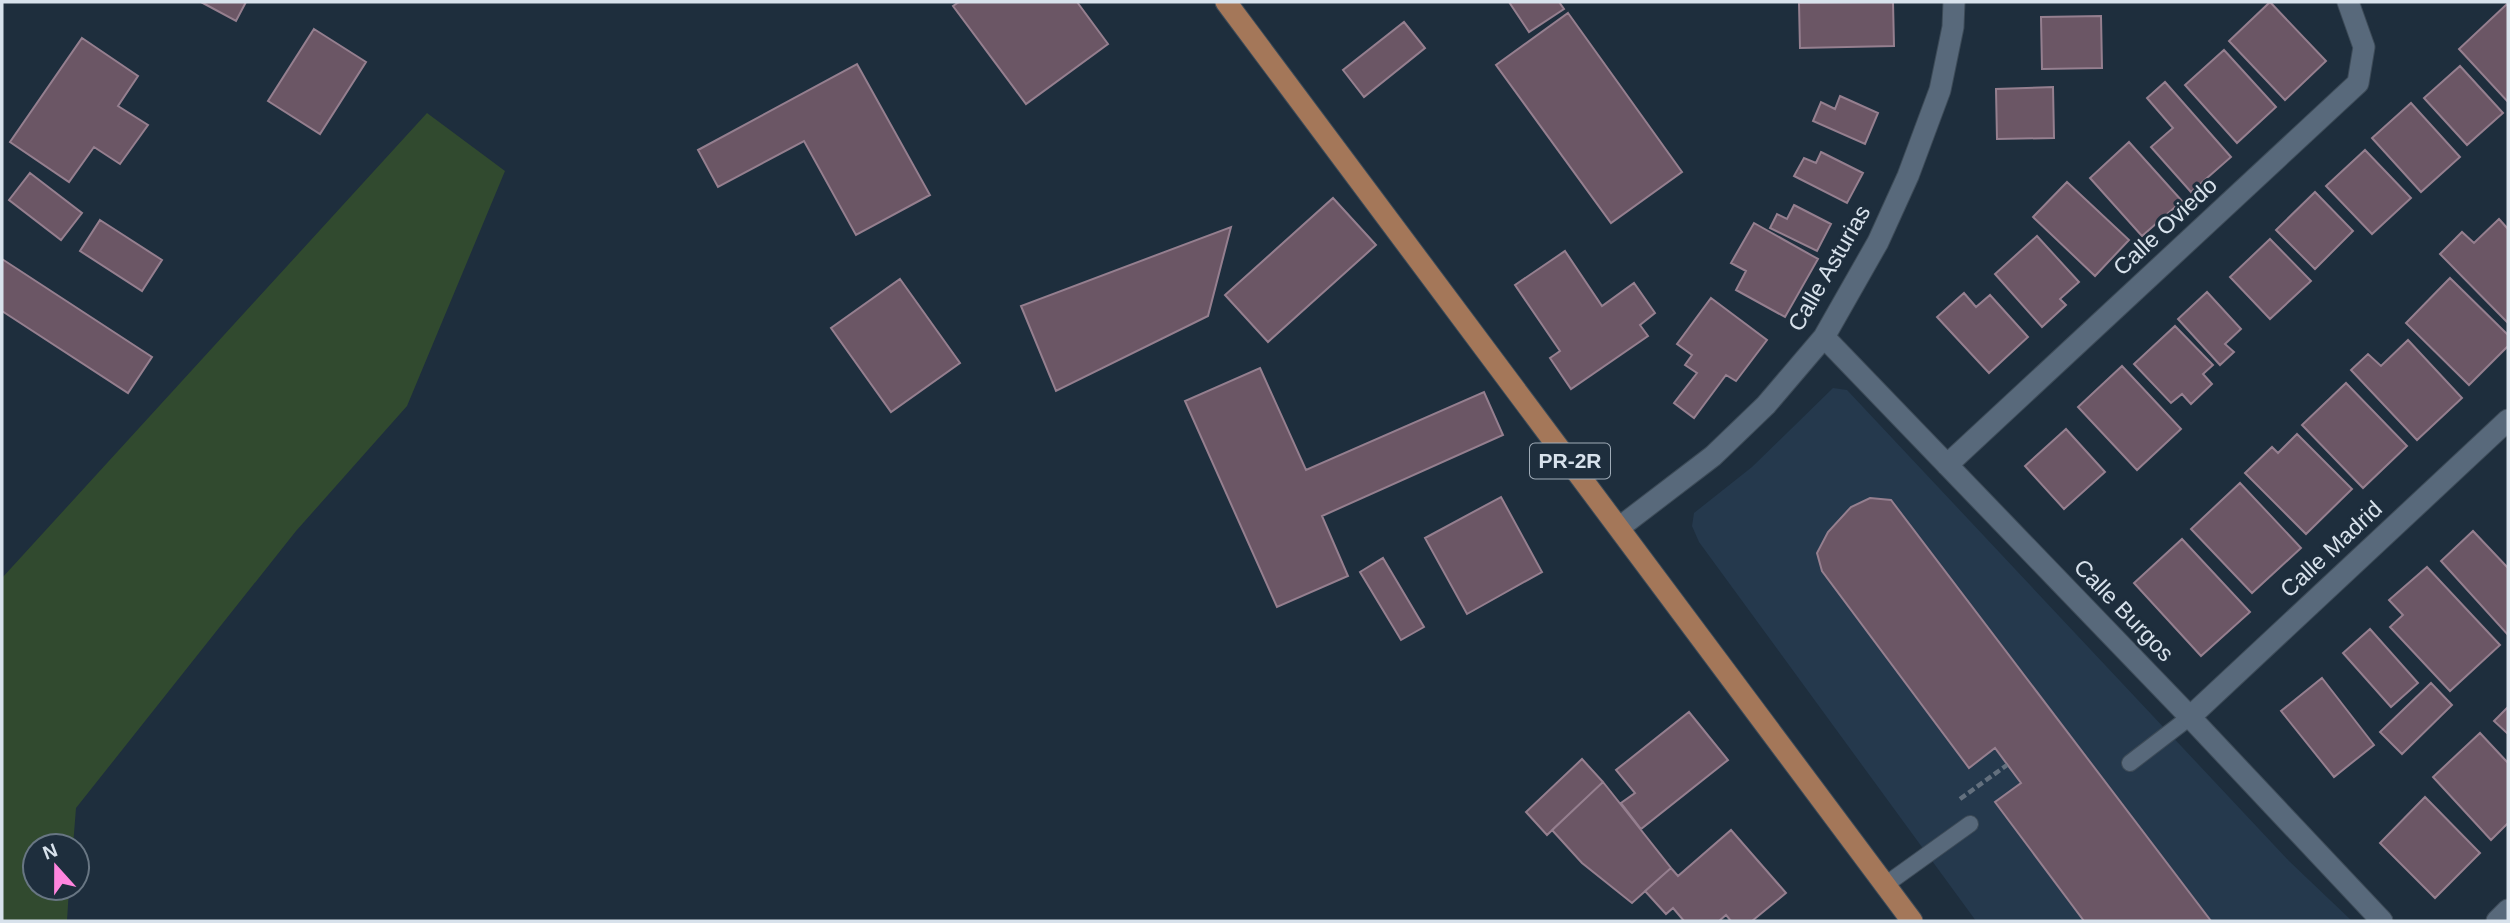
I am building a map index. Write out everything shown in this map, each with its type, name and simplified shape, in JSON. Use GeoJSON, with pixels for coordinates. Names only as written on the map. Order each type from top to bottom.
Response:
{"type":"FeatureCollection","features":[{"type":"Feature","properties":{"kind":"main road","name":"PR-2R"},"geometry":{"type":"LineString","coordinates":[[1226,2],[1912,921]]}},
{"type":"Feature","properties":{"kind":"street","name":"Calle Asturias"},"geometry":{"type":"LineString","coordinates":[[1620,527],[1713,456],[1766,405],[1824,337],[1878,242],[1908,176],[1940,90],[1953,27],[1954,2]]}},
{"type":"Feature","properties":{"kind":"street","name":"Calle Oviedo"},"geometry":{"type":"LineString","coordinates":[[1947,465],[2358,83],[2364,47],[2348,2]]}},
{"type":"Feature","properties":{"kind":"street","name":"Calle Burgos"},"geometry":{"type":"LineString","coordinates":[[1824,337],[2190,717],[2382,921]]}},
{"type":"Feature","properties":{"kind":"street","name":"Calle Madrid"},"geometry":{"type":"LineString","coordinates":[[2190,717],[2508,420]]}},
{"type":"Feature","properties":{"kind":"street"},"geometry":{"type":"LineString","coordinates":[[2497,921],[2508,910]]}},
{"type":"Feature","properties":{"kind":"lane"},"geometry":{"type":"LineString","coordinates":[[2130,763],[2190,717]]}},
{"type":"Feature","properties":{"kind":"lane"},"geometry":{"type":"LineString","coordinates":[[1885,885],[1970,824]]}},
{"type":"Feature","properties":{"kind":"path"},"geometry":{"type":"LineString","coordinates":[[1954,804],[2007,765]]}},
{"type":"Feature","properties":{"kind":"shaded area"},"geometry":{"type":"Polygon","coordinates":[[[1833,388],[1847,390],[2289,861],[2352,921],[1976,921],[1699,542],[1692,526],[1694,513],[1752,467],[1833,388]]]}},
{"type":"Feature","properties":{"kind":"green space"},"geometry":{"type":"Polygon","coordinates":[[[427,113],[505,171],[407,406],[296,531],[76,808],[74,832],[21,832],[21,902],[68,902],[67,921],[2,921],[2,578],[427,113]]]}},
{"type":"Feature","properties":{"kind":"building"},"geometry":{"type":"Polygon","coordinates":[[[201,2],[246,2],[236,21],[201,2]]]}},
{"type":"Feature","properties":{"kind":"building"},"geometry":{"type":"Polygon","coordinates":[[[959,2],[1077,2],[1108,44],[1026,104],[953,6],[959,2]]]}},
{"type":"Feature","properties":{"kind":"building"},"geometry":{"type":"Polygon","coordinates":[[[1509,2],[1559,2],[1564,9],[1529,32],[1509,2]]]}},
{"type":"Feature","properties":{"kind":"building"},"geometry":{"type":"Polygon","coordinates":[[[1893,2],[1894,46],[1800,48],[1799,3],[1893,2]]]}},
{"type":"Feature","properties":{"kind":"building"},"geometry":{"type":"Polygon","coordinates":[[[2270,2],[2326,61],[2285,100],[2229,41],[2270,2]]]}},
{"type":"Feature","properties":{"kind":"building"},"geometry":{"type":"Polygon","coordinates":[[[2508,3],[2508,102],[2459,49],[2508,3]]]}},
{"type":"Feature","properties":{"kind":"building"},"geometry":{"type":"Polygon","coordinates":[[[1568,13],[1682,172],[1611,223],[1496,65],[1568,13]]]}},
{"type":"Feature","properties":{"kind":"building"},"geometry":{"type":"Polygon","coordinates":[[[2101,16],[2102,68],[2042,69],[2041,17],[2101,16]]]}},
{"type":"Feature","properties":{"kind":"building"},"geometry":{"type":"Polygon","coordinates":[[[1404,22],[1425,48],[1364,97],[1343,70],[1404,22]]]}},
{"type":"Feature","properties":{"kind":"building"},"geometry":{"type":"Polygon","coordinates":[[[314,29],[366,62],[320,134],[268,101],[314,29]]]}},
{"type":"Feature","properties":{"kind":"building"},"geometry":{"type":"Polygon","coordinates":[[[82,38],[138,76],[118,106],[148,125],[120,164],[94,147],[69,182],[10,142],[82,38]]]}},
{"type":"Feature","properties":{"kind":"building"},"geometry":{"type":"Polygon","coordinates":[[[2224,50],[2276,107],[2237,143],[2185,85],[2224,50]]]}},
{"type":"Feature","properties":{"kind":"building"},"geometry":{"type":"Polygon","coordinates":[[[857,64],[930,195],[856,235],[804,141],[718,187],[698,150],[857,64]]]}},
{"type":"Feature","properties":{"kind":"building"},"geometry":{"type":"Polygon","coordinates":[[[2460,66],[2503,113],[2467,145],[2424,98],[2460,66]]]}},
{"type":"Feature","properties":{"kind":"building"},"geometry":{"type":"Polygon","coordinates":[[[2165,82],[2231,157],[2191,192],[2151,147],[2173,128],[2147,98],[2165,82]]]}},
{"type":"Feature","properties":{"kind":"building"},"geometry":{"type":"Polygon","coordinates":[[[2053,87],[2054,138],[1997,139],[1996,89],[2053,87]]]}},
{"type":"Feature","properties":{"kind":"building"},"geometry":{"type":"Polygon","coordinates":[[[1840,96],[1878,113],[1865,144],[1813,121],[1821,102],[1835,109],[1840,96]]]}},
{"type":"Feature","properties":{"kind":"building"},"geometry":{"type":"Polygon","coordinates":[[[2411,103],[2460,157],[2421,192],[2372,138],[2411,103]]]}},
{"type":"Feature","properties":{"kind":"building"},"geometry":{"type":"Polygon","coordinates":[[[2129,142],[2182,201],[2142,236],[2090,178],[2129,142]]]}},
{"type":"Feature","properties":{"kind":"building"},"geometry":{"type":"Polygon","coordinates":[[[2365,150],[2411,198],[2372,234],[2326,186],[2365,150]]]}},
{"type":"Feature","properties":{"kind":"building"},"geometry":{"type":"Polygon","coordinates":[[[1821,152],[1863,173],[1847,203],[1794,176],[1804,158],[1816,163],[1821,152]]]}},
{"type":"Feature","properties":{"kind":"building"},"geometry":{"type":"Polygon","coordinates":[[[30,173],[82,213],[61,240],[9,200],[30,173]]]}},
{"type":"Feature","properties":{"kind":"building"},"geometry":{"type":"Polygon","coordinates":[[[2067,182],[2129,240],[2095,276],[2033,217],[2067,182]]]}},
{"type":"Feature","properties":{"kind":"building"},"geometry":{"type":"Polygon","coordinates":[[[2315,192],[2353,231],[2315,269],[2276,230],[2315,192]]]}},
{"type":"Feature","properties":{"kind":"building"},"geometry":{"type":"Polygon","coordinates":[[[1333,198],[1376,245],[1268,342],[1225,295],[1333,198]]]}},
{"type":"Feature","properties":{"kind":"building"},"geometry":{"type":"Polygon","coordinates":[[[1794,205],[1831,224],[1817,251],[1770,228],[1777,214],[1787,219],[1794,205]]]}},
{"type":"Feature","properties":{"kind":"building"},"geometry":{"type":"Polygon","coordinates":[[[2499,219],[2508,229],[2508,323],[2440,254],[2462,232],[2474,243],[2499,219]]]}},
{"type":"Feature","properties":{"kind":"building"},"geometry":{"type":"Polygon","coordinates":[[[100,220],[162,260],[142,291],[80,251],[100,220]]]}},
{"type":"Feature","properties":{"kind":"building"},"geometry":{"type":"Polygon","coordinates":[[[1754,223],[1818,259],[1785,317],[1736,290],[1746,271],[1731,263],[1754,223]]]}},
{"type":"Feature","properties":{"kind":"building"},"geometry":{"type":"Polygon","coordinates":[[[1231,227],[1208,316],[1056,391],[1021,306],[1231,227]]]}},
{"type":"Feature","properties":{"kind":"building"},"geometry":{"type":"Polygon","coordinates":[[[2037,236],[2079,282],[2060,299],[2066,305],[2042,327],[1995,274],[2037,236]]]}},
{"type":"Feature","properties":{"kind":"building"},"geometry":{"type":"Polygon","coordinates":[[[2270,239],[2311,281],[2270,319],[2230,277],[2270,239]]]}},
{"type":"Feature","properties":{"kind":"building"},"geometry":{"type":"Polygon","coordinates":[[[1565,251],[1602,306],[1634,283],[1655,313],[1640,325],[1648,336],[1571,389],[1550,358],[1560,351],[1515,285],[1565,251]]]}},
{"type":"Feature","properties":{"kind":"building"},"geometry":{"type":"Polygon","coordinates":[[[2,259],[152,357],[128,393],[2,311],[2,259]]]}},
{"type":"Feature","properties":{"kind":"building"},"geometry":{"type":"Polygon","coordinates":[[[2450,278],[2508,335],[2508,346],[2469,385],[2406,323],[2450,278]]]}},
{"type":"Feature","properties":{"kind":"building"},"geometry":{"type":"Polygon","coordinates":[[[900,279],[960,363],[891,412],[831,328],[900,279]]]}},
{"type":"Feature","properties":{"kind":"building"},"geometry":{"type":"Polygon","coordinates":[[[2207,292],[2241,329],[2225,344],[2234,352],[2220,365],[2178,319],[2207,292]]]}},
{"type":"Feature","properties":{"kind":"building"},"geometry":{"type":"Polygon","coordinates":[[[1964,293],[1976,307],[1990,295],[2028,337],[1989,373],[1937,317],[1964,293]]]}},
{"type":"Feature","properties":{"kind":"building"},"geometry":{"type":"Polygon","coordinates":[[[1711,298],[1767,340],[1736,381],[1726,375],[1694,418],[1674,403],[1697,373],[1685,365],[1692,355],[1677,344],[1711,298]]]}},
{"type":"Feature","properties":{"kind":"building"},"geometry":{"type":"Polygon","coordinates":[[[2175,326],[2213,365],[2203,374],[2212,384],[2191,404],[2182,394],[2171,403],[2134,364],[2175,326]]]}},
{"type":"Feature","properties":{"kind":"building"},"geometry":{"type":"Polygon","coordinates":[[[2408,340],[2462,398],[2417,440],[2351,370],[2368,354],[2381,366],[2408,340]]]}},
{"type":"Feature","properties":{"kind":"building"},"geometry":{"type":"Polygon","coordinates":[[[2122,366],[2181,429],[2137,470],[2078,407],[2122,366]]]}},
{"type":"Feature","properties":{"kind":"building"},"geometry":{"type":"Polygon","coordinates":[[[1260,368],[1306,470],[1484,392],[1503,435],[1322,516],[1348,576],[1277,607],[1185,401],[1260,368]]]}},
{"type":"Feature","properties":{"kind":"building"},"geometry":{"type":"Polygon","coordinates":[[[2346,383],[2407,446],[2363,488],[2302,425],[2346,383]]]}},
{"type":"Feature","properties":{"kind":"building"},"geometry":{"type":"Polygon","coordinates":[[[2066,429],[2105,472],[2064,509],[2025,466],[2066,429]]]}},
{"type":"Feature","properties":{"kind":"building"},"geometry":{"type":"Polygon","coordinates":[[[2297,434],[2352,489],[2306,534],[2245,473],[2272,447],[2278,453],[2297,434]]]}},
{"type":"Feature","properties":{"kind":"building"},"geometry":{"type":"Polygon","coordinates":[[[2240,483],[2301,548],[2252,593],[2191,529],[2240,483]]]}},
{"type":"Feature","properties":{"kind":"building"},"geometry":{"type":"Polygon","coordinates":[[[1501,497],[1542,572],[1467,614],[1425,538],[1501,497]]]}},
{"type":"Feature","properties":{"kind":"building"},"geometry":{"type":"Polygon","coordinates":[[[1870,498],[1891,500],[2211,921],[2084,921],[1995,802],[2021,783],[1995,748],[1969,768],[1822,571],[1817,553],[1828,532],[1851,507],[1870,498]]]}},
{"type":"Feature","properties":{"kind":"building"},"geometry":{"type":"Polygon","coordinates":[[[2473,531],[2508,568],[2508,635],[2441,561],[2473,531]]]}},
{"type":"Feature","properties":{"kind":"building"},"geometry":{"type":"Polygon","coordinates":[[[2182,539],[2250,612],[2201,656],[2134,583],[2182,539]]]}},
{"type":"Feature","properties":{"kind":"building"},"geometry":{"type":"Polygon","coordinates":[[[1383,558],[1424,627],[1401,640],[1360,572],[1383,558]]]}},
{"type":"Feature","properties":{"kind":"building"},"geometry":{"type":"Polygon","coordinates":[[[2427,567],[2500,645],[2450,691],[2390,627],[2403,615],[2389,600],[2427,567]]]}},
{"type":"Feature","properties":{"kind":"building"},"geometry":{"type":"Polygon","coordinates":[[[2370,629],[2418,683],[2391,707],[2343,653],[2370,629]]]}},
{"type":"Feature","properties":{"kind":"building"},"geometry":{"type":"Polygon","coordinates":[[[2322,678],[2374,745],[2334,777],[2281,711],[2322,678]]]}},
{"type":"Feature","properties":{"kind":"building"},"geometry":{"type":"Polygon","coordinates":[[[2431,683],[2452,705],[2402,754],[2380,732],[2431,683]]]}},
{"type":"Feature","properties":{"kind":"building"},"geometry":{"type":"Polygon","coordinates":[[[2508,707],[2508,734],[2494,721],[2508,707]]]}},
{"type":"Feature","properties":{"kind":"building"},"geometry":{"type":"Polygon","coordinates":[[[1689,712],[1728,760],[1641,829],[1621,803],[1635,793],[1616,770],[1689,712]]]}},
{"type":"Feature","properties":{"kind":"building"},"geometry":{"type":"Polygon","coordinates":[[[2480,733],[2508,763],[2508,823],[2491,840],[2433,777],[2480,733]]]}},
{"type":"Feature","properties":{"kind":"building"},"geometry":{"type":"Polygon","coordinates":[[[1582,759],[1603,782],[1547,835],[1526,812],[1582,759]]]}},
{"type":"Feature","properties":{"kind":"building"},"geometry":{"type":"Polygon","coordinates":[[[1603,782],[1671,868],[1632,903],[1582,863],[1552,830],[1603,782]]]}},
{"type":"Feature","properties":{"kind":"building"},"geometry":{"type":"Polygon","coordinates":[[[2425,797],[2480,853],[2435,898],[2380,843],[2425,797]]]}},
{"type":"Feature","properties":{"kind":"building"},"geometry":{"type":"Polygon","coordinates":[[[1731,830],[1786,893],[1752,921],[1731,921],[1726,915],[1719,921],[1684,921],[1673,908],[1666,914],[1645,891],[1671,868],[1678,876],[1731,830]]]}}]}
